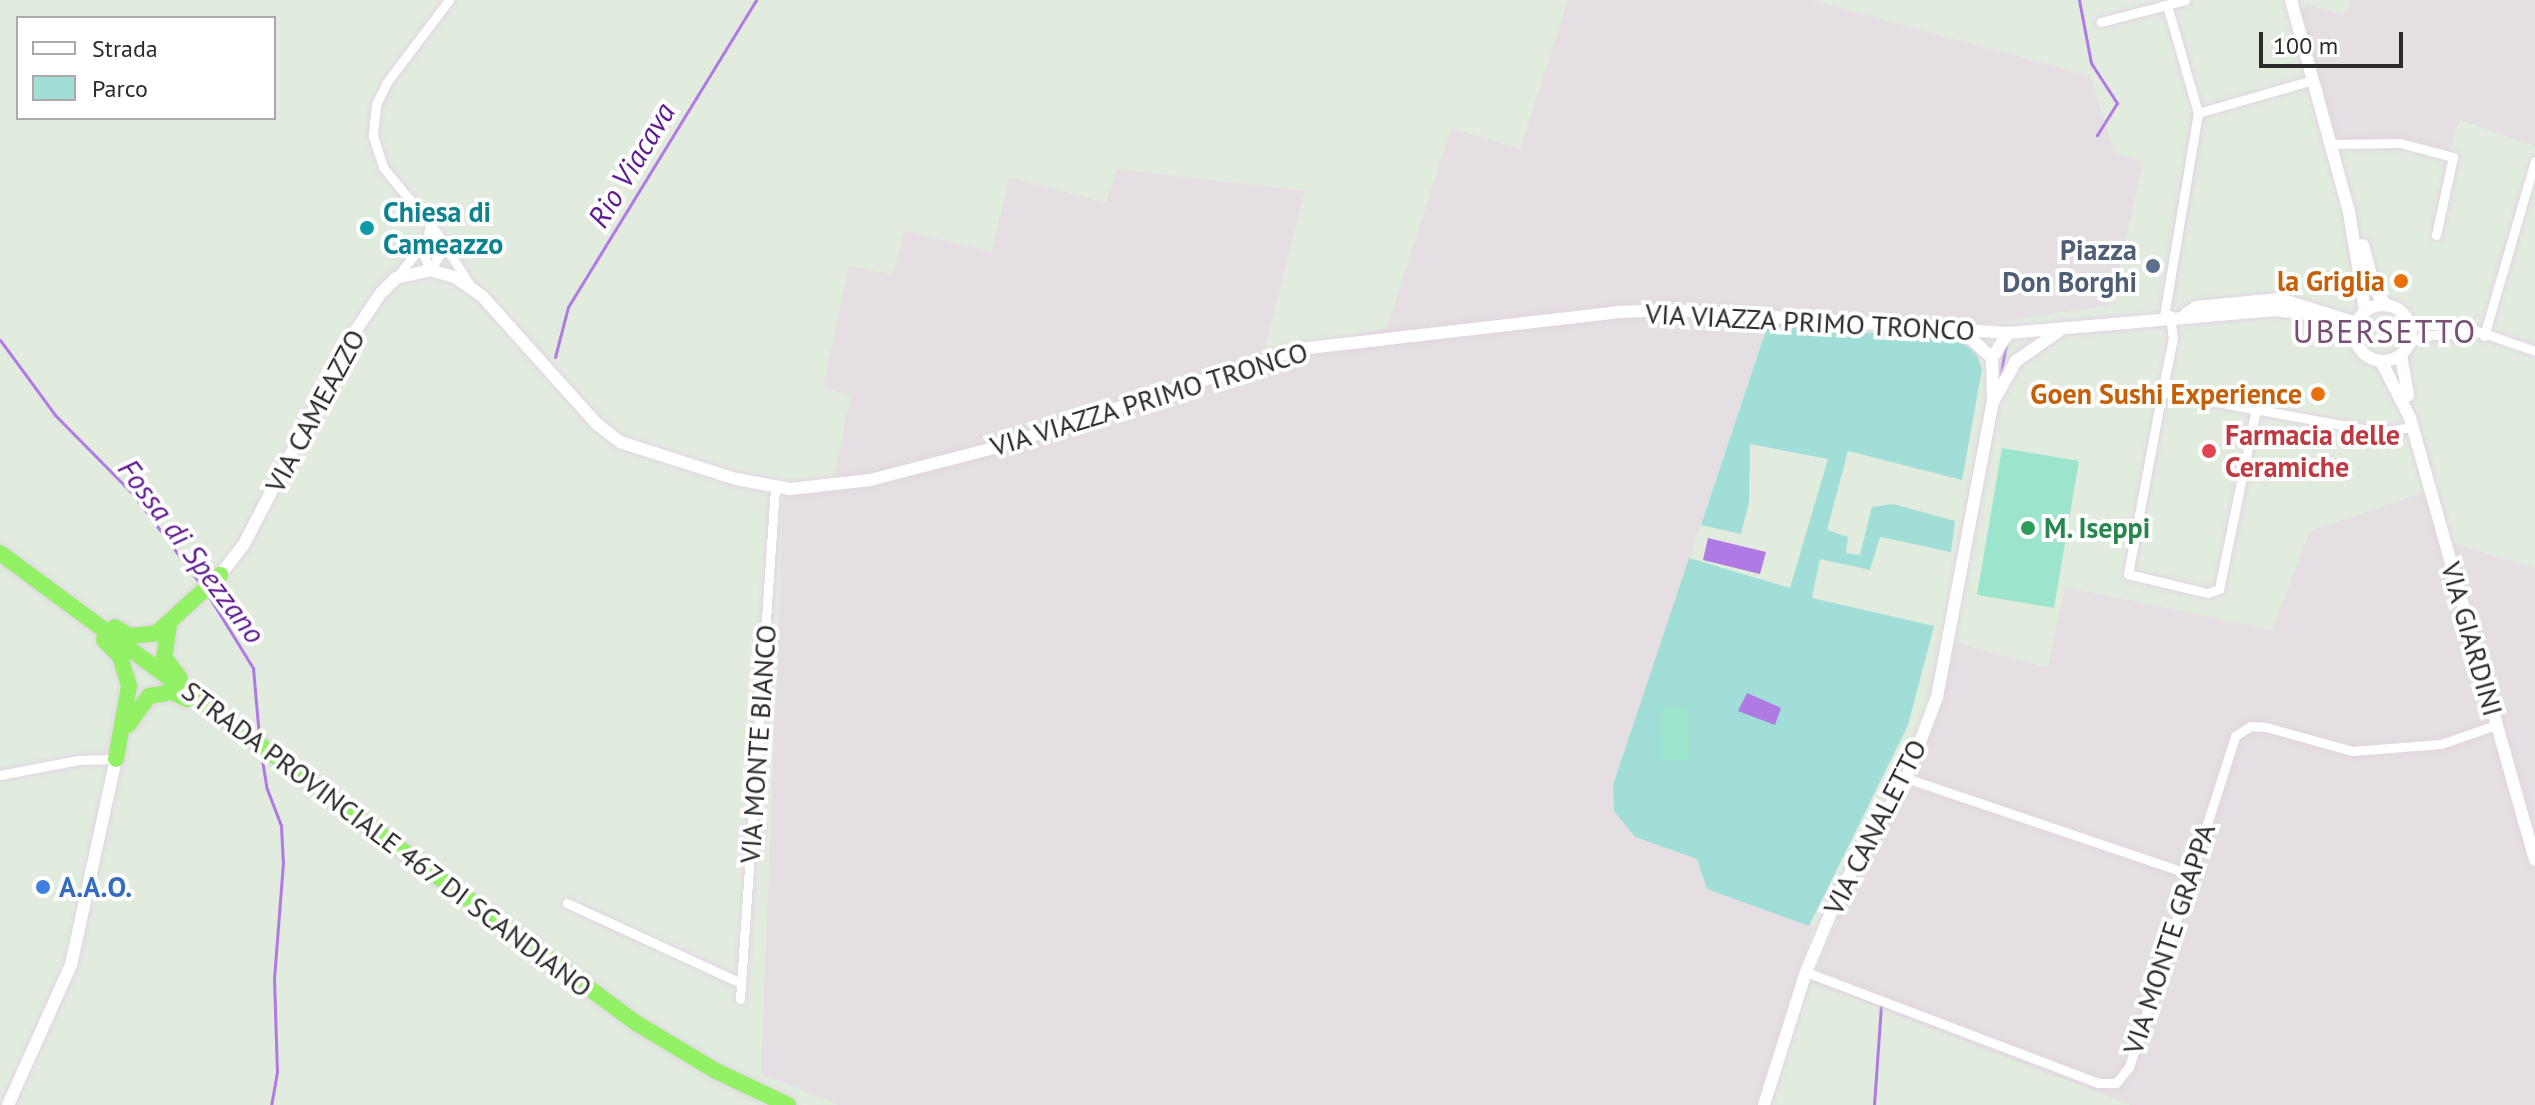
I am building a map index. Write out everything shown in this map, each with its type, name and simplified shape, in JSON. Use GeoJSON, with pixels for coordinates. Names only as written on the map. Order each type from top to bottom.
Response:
{"type":"FeatureCollection","features":[{"type":"Feature","properties":{"kind":"highway","name":"STRADA PROVINCIALE 467 DI SCANDIANO"},"geometry":{"type":"LineString","coordinates":[[0,553],[636,1023],[788,1105]]}},
{"type":"Feature","properties":{"kind":"highway"},"geometry":{"type":"LineString","coordinates":[[116,759],[125,730],[129,686],[123,663],[115,649],[79,620],[81,613],[95,616],[130,636],[148,636],[169,626],[220,575]]}},
{"type":"Feature","properties":{"kind":"highway"},"geometry":{"type":"LineString","coordinates":[[169,626],[166,663],[197,698]]}},
{"type":"Feature","properties":{"kind":"highway"},"geometry":{"type":"LineString","coordinates":[[125,730],[142,700],[156,693],[180,694],[203,710],[215,712]]}},
{"type":"Feature","properties":{"kind":"street"},"geometry":{"type":"LineString","coordinates":[[449,0],[387,82],[376,105],[373,136],[383,167],[434,229],[471,287]]}},
{"type":"Feature","properties":{"kind":"street"},"geometry":{"type":"LineString","coordinates":[[2101,22],[2185,0]]}},
{"type":"Feature","properties":{"kind":"street"},"geometry":{"type":"LineString","coordinates":[[2291,0],[2349,212],[2365,310]]}},
{"type":"Feature","properties":{"kind":"street"},"geometry":{"type":"LineString","coordinates":[[2167,5],[2198,113],[2167,316],[2173,338],[2127,572],[2133,578],[2208,593],[2219,589],[2256,409]]}},
{"type":"Feature","properties":{"kind":"street"},"geometry":{"type":"LineString","coordinates":[[2198,113],[2313,80]]}},
{"type":"Feature","properties":{"kind":"street"},"geometry":{"type":"LineString","coordinates":[[2332,144],[2400,143],[2453,157],[2436,235]]}},
{"type":"Feature","properties":{"kind":"street"},"geometry":{"type":"LineString","coordinates":[[2481,335],[2535,161]]}},
{"type":"Feature","properties":{"kind":"street"},"geometry":{"type":"LineString","coordinates":[[2349,212],[2356,218],[2375,290],[2386,305],[2401,311],[2410,325],[2410,342],[2401,355],[2381,361]]}},
{"type":"Feature","properties":{"kind":"street"},"geometry":{"type":"LineString","coordinates":[[396,278],[434,229]]}},
{"type":"Feature","properties":{"kind":"street"},"geometry":{"type":"LineString","coordinates":[[396,278],[430,270],[440,254],[434,229]]}},
{"type":"Feature","properties":{"kind":"street"},"geometry":{"type":"LineString","coordinates":[[420,246],[430,270]]}},
{"type":"Feature","properties":{"kind":"street","name":"VIA VIAZZA PRIMO TRONCO"},"geometry":{"type":"LineString","coordinates":[[430,270],[471,287],[606,433],[642,451],[775,488],[817,488],[906,472],[1147,402],[1300,349],[1337,343],[1672,310],[2008,333],[2186,314],[2196,307],[2280,299],[2356,323]]}},
{"type":"Feature","properties":{"kind":"street","name":"VIA CAMEAZZO"},"geometry":{"type":"LineString","coordinates":[[220,575],[263,510],[354,333],[396,278]]}},
{"type":"Feature","properties":{"kind":"street"},"geometry":{"type":"LineString","coordinates":[[2355,339],[2356,323],[2365,310],[2386,305]]}},
{"type":"Feature","properties":{"kind":"street","name":"VIA VIAZZA PRIMO TRONCO"},"geometry":{"type":"LineString","coordinates":[[2186,314],[2194,318],[2290,311],[2322,320],[2355,339]]}},
{"type":"Feature","properties":{"kind":"street"},"geometry":{"type":"LineString","coordinates":[[2410,325],[2450,323],[2535,351]]}},
{"type":"Feature","properties":{"kind":"street","name":"VIA CANALETTO"},"geometry":{"type":"LineString","coordinates":[[1993,402],[2016,361],[2062,328]]}},
{"type":"Feature","properties":{"kind":"street"},"geometry":{"type":"LineString","coordinates":[[1962,332],[1992,358],[2008,333]]}},
{"type":"Feature","properties":{"kind":"street"},"geometry":{"type":"LineString","coordinates":[[2008,333],[2016,361]]}},
{"type":"Feature","properties":{"kind":"street"},"geometry":{"type":"LineString","coordinates":[[2410,342],[2432,335],[2481,335]]}},
{"type":"Feature","properties":{"kind":"street","name":"VIA GIARDINI"},"geometry":{"type":"LineString","coordinates":[[2355,339],[2365,354],[2381,361],[2411,422]]}},
{"type":"Feature","properties":{"kind":"street","name":"VIA GIARDINI"},"geometry":{"type":"LineString","coordinates":[[2401,355],[2411,422],[2535,860]]}},
{"type":"Feature","properties":{"kind":"street","name":"VIA CANALETTO"},"geometry":{"type":"LineString","coordinates":[[1764,1105],[1806,972],[1840,891],[1901,777],[1937,697],[1953,633],[1993,402],[1992,358]]}},
{"type":"Feature","properties":{"kind":"street"},"geometry":{"type":"LineString","coordinates":[[2162,392],[2380,432],[2411,422]]}},
{"type":"Feature","properties":{"kind":"street","name":"VIA MONTE BIANCO"},"geometry":{"type":"LineString","coordinates":[[740,999],[775,488]]}},
{"type":"Feature","properties":{"kind":"street","name":"VIA MONTE GRAPPA"},"geometry":{"type":"LineString","coordinates":[[1806,972],[2098,1083],[2116,1083],[2129,1067],[2235,736],[2251,726],[2352,751],[2441,744],[2496,725]]}},
{"type":"Feature","properties":{"kind":"street"},"geometry":{"type":"LineString","coordinates":[[0,775],[87,759],[116,759],[71,965],[8,1105]]}},
{"type":"Feature","properties":{"kind":"street"},"geometry":{"type":"LineString","coordinates":[[1901,777],[2189,874]]}},
{"type":"Feature","properties":{"kind":"street"},"geometry":{"type":"LineString","coordinates":[[567,903],[741,983]]}},
{"type":"Feature","properties":{"kind":"shaded area"},"geometry":{"type":"Polygon","coordinates":[[[1568,0],[1810,0],[2090,76],[2115,154],[2143,162],[2111,305],[1991,323],[1772,312],[1613,785],[1635,837],[1697,859],[1707,889],[1813,926],[1757,1105],[839,1105],[761,1074],[784,484],[833,483],[851,395],[823,388],[849,266],[893,275],[904,231],[992,252],[1009,177],[1106,203],[1117,169],[1305,191],[1263,355],[1387,328],[1451,128],[1520,149],[1568,0]]]}},
{"type":"Feature","properties":{"kind":"shaded area"},"geometry":{"type":"Polygon","coordinates":[[[2351,0],[2535,0],[2535,146],[2460,120],[2449,149],[2415,142],[2333,148],[2297,13],[2308,5],[2344,15],[2351,0]]]}},
{"type":"Feature","properties":{"kind":"shaded area"},"geometry":{"type":"Polygon","coordinates":[[[2425,492],[2438,539],[2535,568],[2535,1105],[2131,1105],[1811,982],[1957,643],[2047,668],[2065,587],[2272,630],[2310,531],[2425,492]]]}},
{"type":"Feature","properties":{"kind":"shaded area"},"geometry":{"type":"Polygon","coordinates":[[[1708,538],[1766,552],[1760,574],[1703,560],[1708,538]]]}},
{"type":"Feature","properties":{"kind":"shaded area"},"geometry":{"type":"Polygon","coordinates":[[[1747,693],[1781,708],[1775,725],[1738,711],[1747,693]]]}},
{"type":"Feature","properties":{"kind":"green space"},"geometry":{"type":"Polygon","coordinates":[[[1768,324],[1959,340],[1976,353],[1982,369],[1962,480],[1848,451],[1827,530],[1848,537],[1846,553],[1860,555],[1872,507],[1893,504],[1955,521],[1951,552],[1880,537],[1870,570],[1820,559],[1812,598],[1934,626],[1908,725],[1809,926],[1707,889],[1697,859],[1635,837],[1614,811],[1613,785],[1689,558],[1790,588],[1828,459],[1750,444],[1749,502],[1741,534],[1701,525],[1768,324]]]}},
{"type":"Feature","properties":{"kind":"green space","name":"M. Iseppi"},"geometry":{"type":"Polygon","coordinates":[[[2002,448],[2079,461],[2054,608],[1977,595],[2002,448]]]}},
{"type":"Feature","properties":{"kind":"green space"},"geometry":{"type":"Polygon","coordinates":[[[1687,707],[1690,759],[1661,760],[1660,708],[1687,707]]]}},
{"type":"Feature","properties":{"kind":"waterway","name":"Rio Viacava"},"geometry":{"type":"LineString","coordinates":[[555,357],[568,307],[756,0]]}},
{"type":"Feature","properties":{"kind":"waterway"},"geometry":{"type":"LineString","coordinates":[[2079,0],[2091,63],[2117,103],[2097,135]]}},
{"type":"Feature","properties":{"kind":"waterway","name":"Fossa di Spezzano"},"geometry":{"type":"LineString","coordinates":[[0,340],[55,415],[133,494],[201,585]]}},
{"type":"Feature","properties":{"kind":"waterway"},"geometry":{"type":"LineString","coordinates":[[2000,376],[2006,344]]}},
{"type":"Feature","properties":{"kind":"waterway","name":"Fossa di Spezzano"},"geometry":{"type":"LineString","coordinates":[[208,595],[253,668],[259,737]]}},
{"type":"Feature","properties":{"kind":"waterway","name":"Fossa di Spezzano"},"geometry":{"type":"LineString","coordinates":[[261,753],[267,789],[281,826],[283,862],[274,978],[277,1072],[271,1105]]}},
{"type":"Feature","properties":{"kind":"waterway"},"geometry":{"type":"LineString","coordinates":[[1874,1105],[1881,1005]]}},
{"type":"Feature","properties":{"kind":"place","name":"Chiesa di Cameazzo"},"geometry":{"type":"Point","coordinates":[367,228]}},
{"type":"Feature","properties":{"kind":"place","name":"Piazza Don Borghi"},"geometry":{"type":"Point","coordinates":[2153,266]}},
{"type":"Feature","properties":{"kind":"place","name":"la Griglia"},"geometry":{"type":"Point","coordinates":[2401,281]}},
{"type":"Feature","properties":{"kind":"place","name":"Goen Sushi Experience"},"geometry":{"type":"Point","coordinates":[2318,394]}},
{"type":"Feature","properties":{"kind":"place","name":"Farmacia delle Ceramiche"},"geometry":{"type":"Point","coordinates":[2209,451]}},
{"type":"Feature","properties":{"kind":"place","name":"M. Iseppi"},"geometry":{"type":"Point","coordinates":[2028,528]}},
{"type":"Feature","properties":{"kind":"place","name":"A.A.O."},"geometry":{"type":"Point","coordinates":[43,887]}},
{"type":"Feature","properties":{"kind":"district","name":"UBERSETTO"},"geometry":{"type":"Point","coordinates":[2385,331]}}]}
